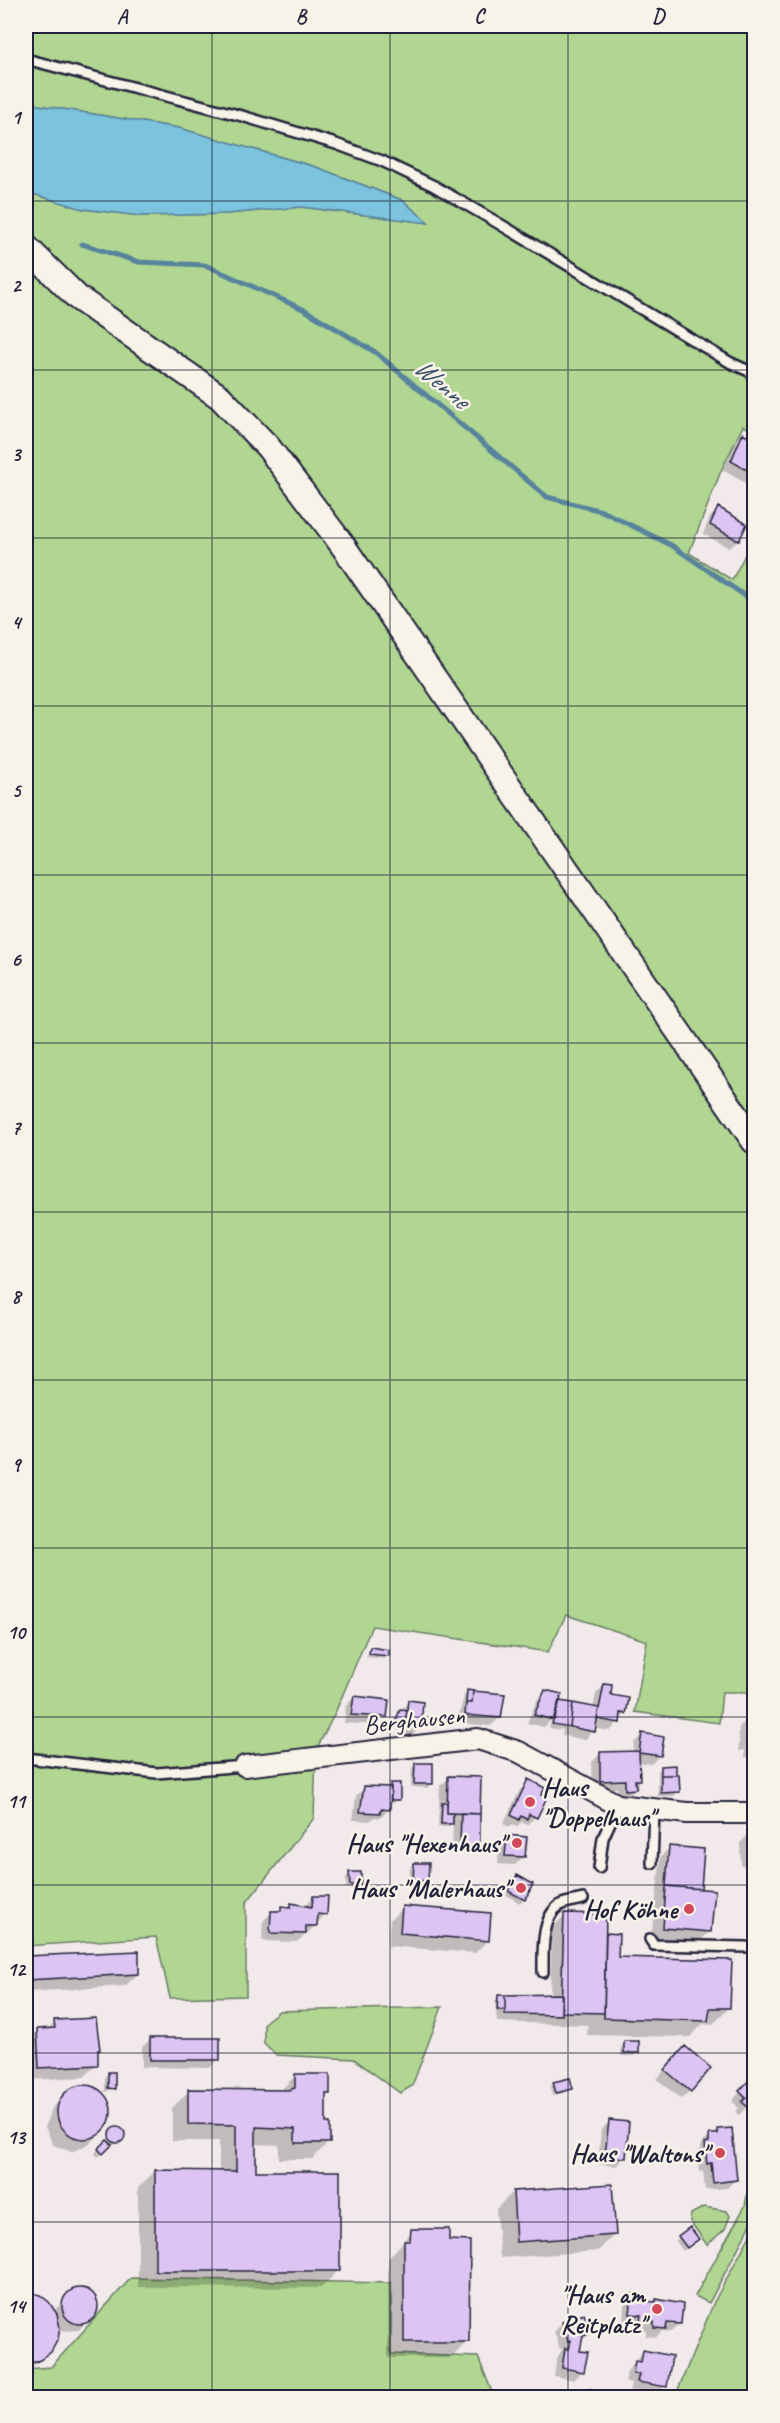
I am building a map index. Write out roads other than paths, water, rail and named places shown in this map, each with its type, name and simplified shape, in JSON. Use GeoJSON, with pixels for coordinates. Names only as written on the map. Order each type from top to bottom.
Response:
{"type":"FeatureCollection","features":[{"type":"Feature","properties":{"kind":"street"},"geometry":{"type":"LineString","coordinates":[[26,247],[78,298],[220,397],[268,447],[341,543],[754,1141]]}},
{"type":"Feature","properties":{"kind":"street","name":"Berghausen"},"geometry":{"type":"LineString","coordinates":[[244,1766],[478,1739],[519,1752],[618,1805],[654,1810],[754,1813]]}},
{"type":"Feature","properties":{"kind":"lane"},"geometry":{"type":"LineString","coordinates":[[26,59],[242,116],[336,144],[382,161],[434,186],[731,363],[749,370]]}},
{"type":"Feature","properties":{"kind":"lane"},"geometry":{"type":"LineString","coordinates":[[26,1758],[157,1773],[244,1766]]}},
{"type":"Feature","properties":{"kind":"lane"},"geometry":{"type":"LineString","coordinates":[[599,1868],[603,1838],[618,1805]]}},
{"type":"Feature","properties":{"kind":"lane"},"geometry":{"type":"LineString","coordinates":[[652,1863],[654,1810]]}},
{"type":"Feature","properties":{"kind":"lane"},"geometry":{"type":"LineString","coordinates":[[543,1972],[543,1948],[549,1919],[560,1905],[583,1899]]}},
{"type":"Feature","properties":{"kind":"lane"},"geometry":{"type":"LineString","coordinates":[[650,1939],[654,1945],[746,1947]]}},
{"type":"Feature","properties":{"kind":"water"},"geometry":{"type":"Polygon","coordinates":[[[26,103],[179,128],[316,167],[402,200],[429,223],[301,207],[227,214],[141,216],[83,209],[26,192],[26,103]]]}},
{"type":"Feature","properties":{"kind":"waterway","name":"Wenne"},"geometry":{"type":"LineString","coordinates":[[82,244],[139,262],[205,265],[305,310],[375,352],[547,497],[602,511],[671,545],[754,602]]}},
{"type":"Feature","properties":{"kind":"place","name":"Haus \"Doppelhaus\""},"geometry":{"type":"Point","coordinates":[530,1802]}},
{"type":"Feature","properties":{"kind":"place","name":"Haus \"Hexenhaus\""},"geometry":{"type":"Point","coordinates":[517,1843]}},
{"type":"Feature","properties":{"kind":"place","name":"Haus \"Malerhaus\""},"geometry":{"type":"Point","coordinates":[521,1888]}},
{"type":"Feature","properties":{"kind":"place","name":"Hof Köhne"},"geometry":{"type":"Point","coordinates":[689,1909]}},
{"type":"Feature","properties":{"kind":"place","name":"Haus \"Waltons\""},"geometry":{"type":"Point","coordinates":[720,2153]}},
{"type":"Feature","properties":{"kind":"place","name":"\"Haus am Reitplatz\""},"geometry":{"type":"Point","coordinates":[657,2309]}}]}
